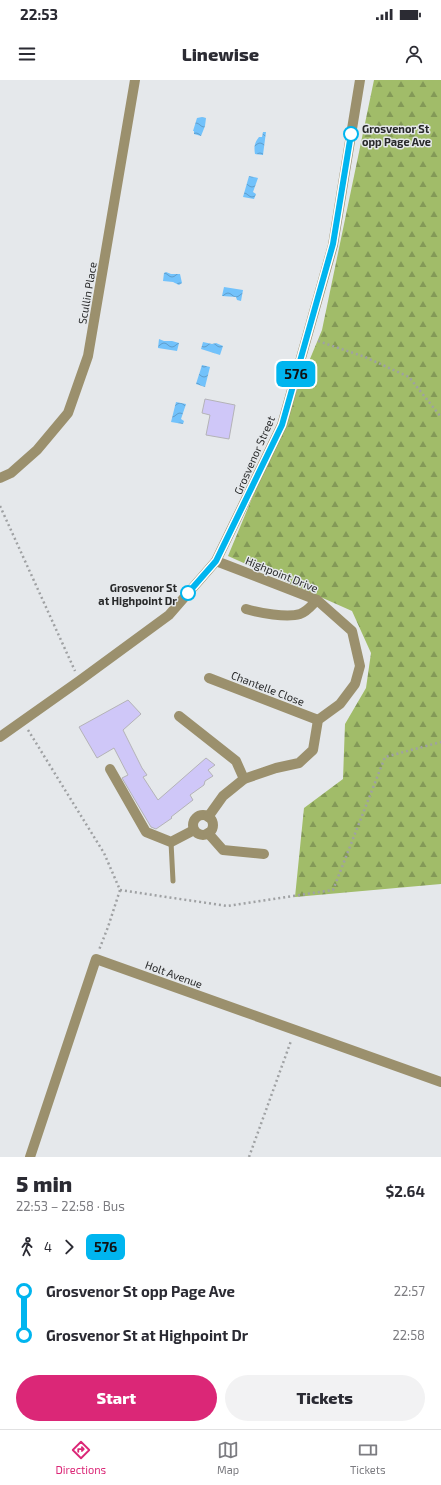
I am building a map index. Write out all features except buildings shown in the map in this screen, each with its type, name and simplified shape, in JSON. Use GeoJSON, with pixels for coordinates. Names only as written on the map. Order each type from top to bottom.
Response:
{"type":"FeatureCollection","features":[{"type":"Feature","properties":{"kind":"street","name":"Scullin Place"},"geometry":{"type":"LineString","coordinates":[[0,478],[11,473],[36,450],[68,413],[88,356],[135,80]]}},
{"type":"Feature","properties":{"kind":"street","name":"Grosvenor Street"},"geometry":{"type":"LineString","coordinates":[[0,738],[169,615],[216,561],[282,425],[333,244],[360,80]]}},
{"type":"Feature","properties":{"kind":"street","name":"Highpoint Drive"},"geometry":{"type":"LineString","coordinates":[[216,561],[317,600],[352,631],[360,666],[355,684],[340,704],[318,720]]}},
{"type":"Feature","properties":{"kind":"street"},"geometry":{"type":"LineString","coordinates":[[246,609],[262,613],[292,615],[300,614],[306,611],[317,600]]}},
{"type":"Feature","properties":{"kind":"street","name":"Chantelle Close"},"geometry":{"type":"LineString","coordinates":[[209,678],[318,720]]}},
{"type":"Feature","properties":{"kind":"street"},"geometry":{"type":"LineString","coordinates":[[179,716],[236,761],[244,779]]}},
{"type":"Feature","properties":{"kind":"street"},"geometry":{"type":"LineString","coordinates":[[208,817],[223,796],[244,779],[276,768],[300,763],[313,750],[318,720]]}},
{"type":"Feature","properties":{"kind":"street"},"geometry":{"type":"LineString","coordinates":[[110,769],[146,832],[171,842],[194,830]]}},
{"type":"Feature","properties":{"kind":"street"},"geometry":{"type":"LineString","coordinates":[[202,815],[211,819],[211,831],[206,835],[199,834],[194,830],[193,823],[196,817],[202,815]]}},
{"type":"Feature","properties":{"kind":"street"},"geometry":{"type":"LineString","coordinates":[[208,833],[223,850],[264,854]]}},
{"type":"Feature","properties":{"kind":"street"},"geometry":{"type":"LineString","coordinates":[[30,1157],[96,959]]}},
{"type":"Feature","properties":{"kind":"street","name":"Holt Avenue"},"geometry":{"type":"LineString","coordinates":[[96,959],[441,1082]]}},
{"type":"Feature","properties":{"kind":"lane"},"geometry":{"type":"LineString","coordinates":[[171,842],[173,881]]}},
{"type":"Feature","properties":{"kind":"path"},"geometry":{"type":"LineString","coordinates":[[307,337],[365,357],[409,377],[441,417]]}},
{"type":"Feature","properties":{"kind":"path"},"geometry":{"type":"LineString","coordinates":[[0,506],[80,681]]}},
{"type":"Feature","properties":{"kind":"path"},"geometry":{"type":"LineString","coordinates":[[22,721],[104,853],[120,890],[96,959]]}},
{"type":"Feature","properties":{"kind":"path"},"geometry":{"type":"LineString","coordinates":[[120,890],[227,906],[333,890],[385,757],[441,742]]}},
{"type":"Feature","properties":{"kind":"path"},"geometry":{"type":"LineString","coordinates":[[250,1157],[295,1031]]}},
{"type":"Feature","properties":{"kind":"green space"},"geometry":{"type":"Polygon","coordinates":[[[374,80],[441,80],[441,884],[295,897],[304,808],[343,779],[345,724],[366,688],[371,653],[352,611],[228,556],[322,330],[374,80]]]}},
{"type":"Feature","properties":{"kind":"water"},"geometry":{"type":"Polygon","coordinates":[[[197,118],[206,118],[201,136],[194,134],[193,131],[197,118]]]}},
{"type":"Feature","properties":{"kind":"water"},"geometry":{"type":"Polygon","coordinates":[[[263,132],[266,132],[263,155],[255,154],[255,143],[259,137],[262,137],[263,132]]]}},
{"type":"Feature","properties":{"kind":"water"},"geometry":{"type":"Polygon","coordinates":[[[249,176],[258,178],[253,192],[256,194],[254,199],[243,197],[249,176]]]}},
{"type":"Feature","properties":{"kind":"water"},"geometry":{"type":"Polygon","coordinates":[[[166,272],[171,274],[180,274],[182,283],[179,285],[173,282],[163,281],[164,273],[166,272]]]}},
{"type":"Feature","properties":{"kind":"water"},"geometry":{"type":"Polygon","coordinates":[[[224,287],[243,290],[241,301],[237,300],[236,297],[222,296],[224,287]]]}},
{"type":"Feature","properties":{"kind":"water"},"geometry":{"type":"Polygon","coordinates":[[[159,339],[179,343],[177,351],[158,348],[159,339]]]}},
{"type":"Feature","properties":{"kind":"water"},"geometry":{"type":"Polygon","coordinates":[[[203,342],[212,344],[216,343],[223,346],[220,355],[201,349],[203,342]]]}},
{"type":"Feature","properties":{"kind":"water"},"geometry":{"type":"Polygon","coordinates":[[[202,365],[210,367],[205,387],[196,384],[202,365]]]}},
{"type":"Feature","properties":{"kind":"water"},"geometry":{"type":"Polygon","coordinates":[[[176,402],[186,404],[181,419],[184,421],[183,424],[171,422],[176,402]]]}},
{"type":"Feature","properties":{"kind":"bus line","name":"576"},"geometry":{"type":"LineString","coordinates":[[188,593],[216,561],[282,425],[333,244],[351,134]]}},
{"type":"Feature","properties":{"kind":"place","name":"Grosvenor St opp Page Ave"},"geometry":{"type":"Point","coordinates":[351,134]}},
{"type":"Feature","properties":{"kind":"place","name":"Grosvenor St at Highpoint Dr"},"geometry":{"type":"Point","coordinates":[188,593]}}]}
